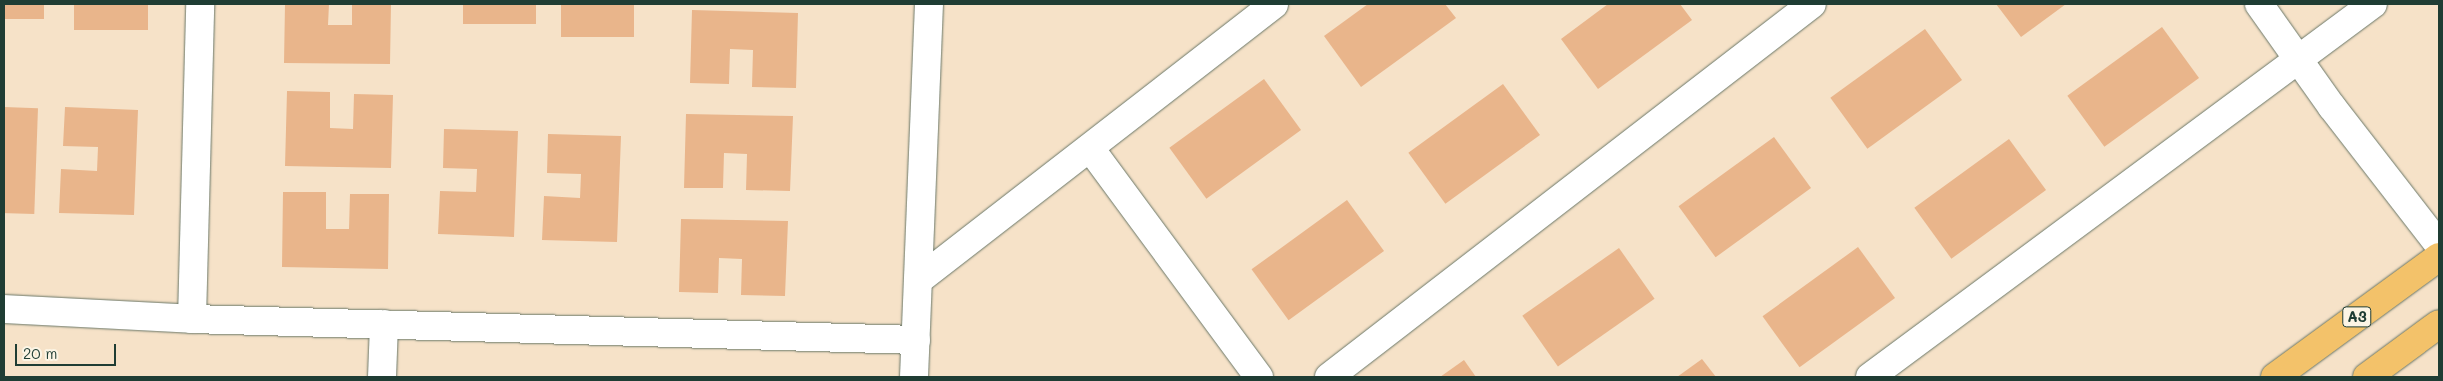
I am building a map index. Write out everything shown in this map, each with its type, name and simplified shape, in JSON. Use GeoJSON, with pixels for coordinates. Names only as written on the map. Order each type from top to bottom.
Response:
{"type":"FeatureCollection","features":[{"type":"Feature","properties":{"kind":"highway","name":"A3"},"geometry":{"type":"LineString","coordinates":[[2275,377],[2439,257]]}},
{"type":"Feature","properties":{"kind":"highway"},"geometry":{"type":"LineString","coordinates":[[2367,377],[2439,324]]}},
{"type":"Feature","properties":{"kind":"street"},"geometry":{"type":"LineString","coordinates":[[192,319],[200,4]]}},
{"type":"Feature","properties":{"kind":"street"},"geometry":{"type":"LineString","coordinates":[[914,377],[920,279],[929,4]]}},
{"type":"Feature","properties":{"kind":"street"},"geometry":{"type":"LineString","coordinates":[[920,279],[1274,4]]}},
{"type":"Feature","properties":{"kind":"street"},"geometry":{"type":"LineString","coordinates":[[1329,377],[1812,4]]}},
{"type":"Feature","properties":{"kind":"street"},"geometry":{"type":"LineString","coordinates":[[2259,4],[2332,107],[2439,245]]}},
{"type":"Feature","properties":{"kind":"street"},"geometry":{"type":"LineString","coordinates":[[1870,377],[2373,4]]}},
{"type":"Feature","properties":{"kind":"street"},"geometry":{"type":"LineString","coordinates":[[1090,148],[1259,377]]}},
{"type":"Feature","properties":{"kind":"street"},"geometry":{"type":"LineString","coordinates":[[4,309],[192,319],[916,340]]}},
{"type":"Feature","properties":{"kind":"street"},"geometry":{"type":"LineString","coordinates":[[382,377],[384,324]]}},
{"type":"Feature","properties":{"kind":"building"},"geometry":{"type":"Polygon","coordinates":[[[4,4],[44,4],[44,19],[4,19],[4,4]]]}},
{"type":"Feature","properties":{"kind":"building"},"geometry":{"type":"Polygon","coordinates":[[[74,4],[148,4],[148,30],[74,30],[74,4]]]}},
{"type":"Feature","properties":{"kind":"building"},"geometry":{"type":"Polygon","coordinates":[[[285,4],[329,4],[328,25],[352,25],[352,4],[391,4],[390,64],[284,63],[285,4]]]}},
{"type":"Feature","properties":{"kind":"building"},"geometry":{"type":"Polygon","coordinates":[[[463,4],[536,4],[536,24],[463,24],[463,4]]]}},
{"type":"Feature","properties":{"kind":"building"},"geometry":{"type":"Polygon","coordinates":[[[561,4],[634,4],[634,37],[561,37],[561,4]]]}},
{"type":"Feature","properties":{"kind":"building"},"geometry":{"type":"Polygon","coordinates":[[[1368,4],[1445,4],[1456,18],[1361,87],[1324,36],[1368,4]]]}},
{"type":"Feature","properties":{"kind":"building"},"geometry":{"type":"Polygon","coordinates":[[[1608,4],[1680,4],[1692,20],[1598,89],[1561,39],[1608,4]]]}},
{"type":"Feature","properties":{"kind":"building"},"geometry":{"type":"Polygon","coordinates":[[[1996,4],[2066,4],[2021,37],[1996,4]]]}},
{"type":"Feature","properties":{"kind":"building"},"geometry":{"type":"Polygon","coordinates":[[[692,10],[798,13],[796,88],[752,87],[753,50],[730,49],[729,84],[690,83],[692,10]]]}},
{"type":"Feature","properties":{"kind":"building"},"geometry":{"type":"Polygon","coordinates":[[[2162,27],[2199,78],[2104,147],[2067,96],[2162,27]]]}},
{"type":"Feature","properties":{"kind":"building"},"geometry":{"type":"Polygon","coordinates":[[[1925,29],[1962,80],[1867,149],[1830,98],[1925,29]]]}},
{"type":"Feature","properties":{"kind":"building"},"geometry":{"type":"Polygon","coordinates":[[[1264,79],[1301,130],[1206,199],[1169,148],[1264,79]]]}},
{"type":"Feature","properties":{"kind":"building"},"geometry":{"type":"Polygon","coordinates":[[[1503,84],[1540,135],[1445,204],[1408,153],[1503,84]]]}},
{"type":"Feature","properties":{"kind":"building"},"geometry":{"type":"Polygon","coordinates":[[[287,91],[330,92],[330,128],[353,129],[354,94],[393,95],[391,168],[285,166],[287,91]]]}},
{"type":"Feature","properties":{"kind":"building"},"geometry":{"type":"Polygon","coordinates":[[[4,107],[38,108],[34,214],[4,213],[4,107]]]}},
{"type":"Feature","properties":{"kind":"building"},"geometry":{"type":"Polygon","coordinates":[[[65,107],[138,110],[134,215],[59,213],[61,169],[97,171],[98,147],[63,146],[65,107]]]}},
{"type":"Feature","properties":{"kind":"building"},"geometry":{"type":"Polygon","coordinates":[[[686,114],[793,116],[790,191],[746,190],[747,154],[724,153],[723,188],[684,188],[686,114]]]}},
{"type":"Feature","properties":{"kind":"building"},"geometry":{"type":"Polygon","coordinates":[[[444,129],[518,131],[514,237],[438,234],[440,191],[476,192],[477,169],[443,168],[444,129]]]}},
{"type":"Feature","properties":{"kind":"building"},"geometry":{"type":"Polygon","coordinates":[[[548,134],[621,136],[617,242],[542,240],[544,196],[580,198],[581,174],[547,173],[548,134]]]}},
{"type":"Feature","properties":{"kind":"building"},"geometry":{"type":"Polygon","coordinates":[[[1774,137],[1811,188],[1716,257],[1679,206],[1774,137]]]}},
{"type":"Feature","properties":{"kind":"building"},"geometry":{"type":"Polygon","coordinates":[[[2009,139],[2046,190],[1951,259],[1914,208],[2009,139]]]}},
{"type":"Feature","properties":{"kind":"building"},"geometry":{"type":"Polygon","coordinates":[[[283,192],[326,192],[326,229],[349,229],[350,194],[389,194],[388,269],[282,267],[283,192]]]}},
{"type":"Feature","properties":{"kind":"building"},"geometry":{"type":"Polygon","coordinates":[[[1347,200],[1384,251],[1289,320],[1252,269],[1347,200]]]}},
{"type":"Feature","properties":{"kind":"building"},"geometry":{"type":"Polygon","coordinates":[[[681,219],[788,221],[785,296],[741,295],[742,259],[719,258],[718,293],[679,292],[681,219]]]}},
{"type":"Feature","properties":{"kind":"building"},"geometry":{"type":"Polygon","coordinates":[[[1858,247],[1895,298],[1800,367],[1763,316],[1858,247]]]}},
{"type":"Feature","properties":{"kind":"building"},"geometry":{"type":"Polygon","coordinates":[[[1619,248],[1655,299],[1558,366],[1522,316],[1619,248]]]}},
{"type":"Feature","properties":{"kind":"building"},"geometry":{"type":"Polygon","coordinates":[[[1702,359],[1716,377],[1677,377],[1702,359]]]}},
{"type":"Feature","properties":{"kind":"building"},"geometry":{"type":"Polygon","coordinates":[[[1464,360],[1476,377],[1440,377],[1464,360]]]}}]}
